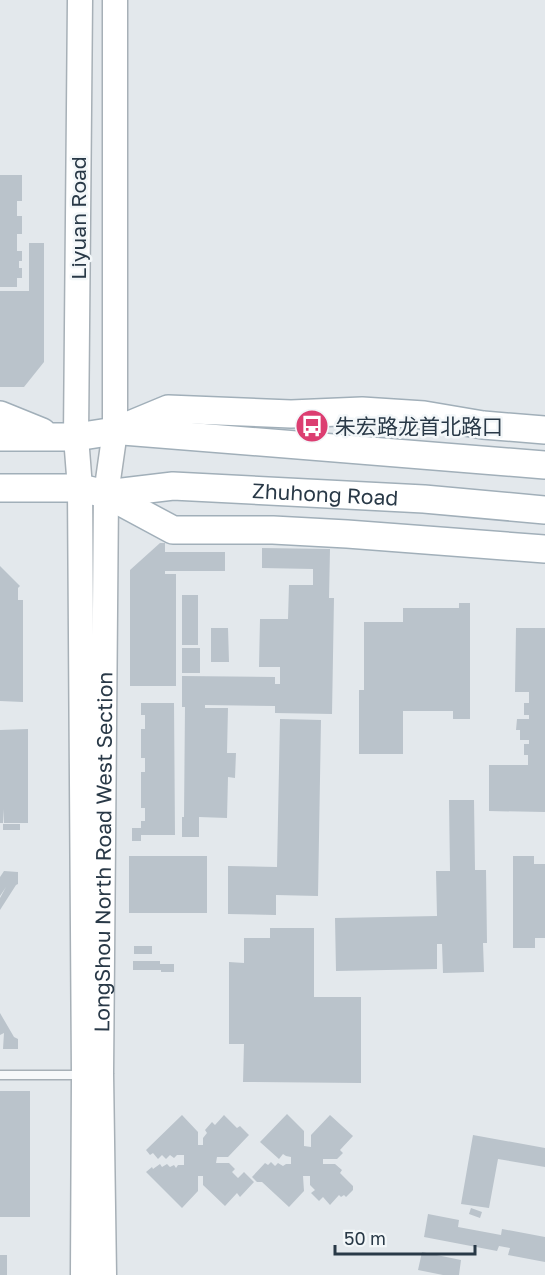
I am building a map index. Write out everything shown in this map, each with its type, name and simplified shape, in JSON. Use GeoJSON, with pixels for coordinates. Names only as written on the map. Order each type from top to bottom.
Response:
{"type":"FeatureCollection","features":[{"type":"Feature","properties":{"kind":"main road"},"geometry":{"type":"LineString","coordinates":[[116,431],[168,410],[291,414],[362,411],[424,415],[483,425],[545,430]]}},
{"type":"Feature","properties":{"kind":"main road"},"geometry":{"type":"LineString","coordinates":[[0,415],[65,437]]}},
{"type":"Feature","properties":{"kind":"main road"},"geometry":{"type":"LineString","coordinates":[[0,437],[65,437],[116,431],[545,465]]}},
{"type":"Feature","properties":{"kind":"main road","name":"Zhuhong Road"},"geometry":{"type":"LineString","coordinates":[[106,494],[173,486],[424,499],[545,510]]}},
{"type":"Feature","properties":{"kind":"main road"},"geometry":{"type":"LineString","coordinates":[[0,488],[80,488],[106,494],[173,530],[273,530],[545,549]]}},
{"type":"Feature","properties":{"kind":"street","name":"Liyuan Road"},"geometry":{"type":"LineString","coordinates":[[65,437],[80,0]]}},
{"type":"Feature","properties":{"kind":"street","name":"Liyuan Road"},"geometry":{"type":"LineString","coordinates":[[115,0],[116,431]]}},
{"type":"Feature","properties":{"kind":"street","name":"LongShou North Road West Section"},"geometry":{"type":"LineString","coordinates":[[82,1275],[92,1075],[106,494],[116,431]]}},
{"type":"Feature","properties":{"kind":"street","name":"LongShou North Road West Section"},"geometry":{"type":"LineString","coordinates":[[65,437],[80,488],[92,1075],[104,1275]]}},
{"type":"Feature","properties":{"kind":"lane"},"geometry":{"type":"LineString","coordinates":[[0,1074],[92,1075]]}},
{"type":"Feature","properties":{"kind":"building"},"geometry":{"type":"Polygon","coordinates":[[[0,175],[22,175],[22,201],[17,201],[17,216],[22,216],[22,234],[17,234],[17,251],[22,251],[19,268],[22,268],[22,278],[17,278],[17,287],[0,287],[0,175]]]}},
{"type":"Feature","properties":{"kind":"building"},"geometry":{"type":"Polygon","coordinates":[[[29,243],[44,243],[44,362],[24,387],[0,387],[0,291],[29,291],[29,243]]]}},
{"type":"Feature","properties":{"kind":"building"},"geometry":{"type":"Polygon","coordinates":[[[160,543],[165,543],[165,552],[225,552],[225,571],[165,571],[165,574],[176,574],[176,686],[130,686],[130,570],[160,543]]]}},
{"type":"Feature","properties":{"kind":"building"},"geometry":{"type":"Polygon","coordinates":[[[262,548],[330,549],[329,598],[334,598],[332,714],[275,713],[275,706],[205,705],[205,708],[228,708],[227,753],[236,753],[235,778],[228,777],[227,818],[199,817],[199,837],[182,837],[185,707],[182,707],[182,676],[275,677],[275,684],[280,684],[280,667],[259,667],[260,619],[288,619],[289,585],[313,585],[313,569],[262,568],[262,548]]]}},
{"type":"Feature","properties":{"kind":"building"},"geometry":{"type":"Polygon","coordinates":[[[0,566],[20,586],[18,600],[23,600],[23,702],[0,701],[0,566]]]}},
{"type":"Feature","properties":{"kind":"building"},"geometry":{"type":"Polygon","coordinates":[[[182,595],[198,595],[198,645],[182,645],[182,595]]]}},
{"type":"Feature","properties":{"kind":"building"},"geometry":{"type":"Polygon","coordinates":[[[459,603],[470,603],[470,719],[453,719],[453,711],[403,711],[403,754],[359,754],[359,690],[364,690],[364,622],[403,622],[403,608],[459,608],[459,603]]]}},
{"type":"Feature","properties":{"kind":"building"},"geometry":{"type":"Polygon","coordinates":[[[211,628],[228,628],[229,662],[211,662],[211,628]]]}},
{"type":"Feature","properties":{"kind":"building"},"geometry":{"type":"Polygon","coordinates":[[[516,628],[545,628],[545,812],[489,811],[489,765],[528,765],[528,755],[524,755],[524,744],[529,744],[529,740],[520,740],[520,730],[516,730],[517,719],[529,719],[529,715],[524,715],[524,703],[529,703],[529,692],[515,692],[516,628]]]}},
{"type":"Feature","properties":{"kind":"building"},"geometry":{"type":"Polygon","coordinates":[[[182,648],[200,648],[200,673],[182,673],[182,648]]]}},
{"type":"Feature","properties":{"kind":"building"},"geometry":{"type":"Polygon","coordinates":[[[141,703],[174,703],[175,835],[141,835],[141,841],[132,841],[132,828],[141,828],[141,821],[145,821],[145,808],[141,808],[141,772],[145,772],[145,758],[141,758],[141,729],[145,729],[145,715],[141,715],[141,703]]]}},
{"type":"Feature","properties":{"kind":"building"},"geometry":{"type":"Polygon","coordinates":[[[280,719],[321,720],[318,896],[276,895],[276,915],[228,914],[228,866],[277,867],[280,719]]]}},
{"type":"Feature","properties":{"kind":"building"},"geometry":{"type":"Polygon","coordinates":[[[28,729],[28,823],[4,823],[4,809],[3,823],[0,823],[0,730],[28,729]]]}},
{"type":"Feature","properties":{"kind":"building"},"geometry":{"type":"Polygon","coordinates":[[[449,800],[474,800],[475,870],[486,870],[487,943],[483,943],[484,972],[443,973],[442,944],[437,944],[437,969],[336,971],[335,918],[437,916],[436,871],[450,871],[449,800]]]}},
{"type":"Feature","properties":{"kind":"building"},"geometry":{"type":"Polygon","coordinates":[[[3,824],[20,824],[20,830],[3,830],[3,824]]]}},
{"type":"Feature","properties":{"kind":"building"},"geometry":{"type":"Polygon","coordinates":[[[129,856],[207,856],[207,913],[129,913],[129,856]]]}},
{"type":"Feature","properties":{"kind":"building"},"geometry":{"type":"Polygon","coordinates":[[[513,856],[534,856],[534,864],[545,864],[545,938],[535,938],[535,948],[513,948],[513,856]]]}},
{"type":"Feature","properties":{"kind":"building"},"geometry":{"type":"Polygon","coordinates":[[[4,871],[18,872],[18,884],[0,910],[0,898],[6,887],[0,896],[0,877],[4,871]]]}},
{"type":"Feature","properties":{"kind":"building"},"geometry":{"type":"Polygon","coordinates":[[[270,928],[314,928],[314,997],[361,997],[361,1083],[243,1082],[244,1044],[229,1044],[229,962],[244,963],[244,938],[270,938],[270,928]]]}},
{"type":"Feature","properties":{"kind":"building"},"geometry":{"type":"Polygon","coordinates":[[[134,946],[152,946],[152,954],[134,954],[134,946]]]}},
{"type":"Feature","properties":{"kind":"building"},"geometry":{"type":"Polygon","coordinates":[[[133,961],[160,961],[160,964],[174,964],[174,972],[133,970],[133,961]]]}},
{"type":"Feature","properties":{"kind":"building"},"geometry":{"type":"Polygon","coordinates":[[[0,1013],[14,1037],[18,1039],[18,1049],[3,1049],[4,1033],[0,1035],[0,1013]]]}},
{"type":"Feature","properties":{"kind":"building"},"geometry":{"type":"Polygon","coordinates":[[[0,1091],[30,1091],[30,1217],[0,1217],[0,1091]]]}},
{"type":"Feature","properties":{"kind":"building"},"geometry":{"type":"Polygon","coordinates":[[[287,1114],[304,1131],[304,1146],[311,1147],[311,1135],[330,1115],[353,1136],[340,1150],[343,1153],[337,1159],[323,1159],[323,1164],[335,1164],[342,1170],[340,1173],[353,1186],[353,1190],[346,1197],[339,1195],[330,1205],[323,1197],[319,1201],[311,1193],[315,1190],[310,1185],[310,1176],[303,1176],[304,1191],[289,1207],[262,1182],[257,1182],[252,1177],[265,1163],[268,1165],[271,1162],[275,1166],[278,1163],[283,1166],[291,1164],[291,1157],[283,1154],[279,1159],[260,1142],[287,1114]]]}},
{"type":"Feature","properties":{"kind":"building"},"geometry":{"type":"Polygon","coordinates":[[[182,1115],[198,1132],[198,1145],[203,1145],[203,1138],[207,1133],[205,1130],[212,1122],[215,1125],[224,1115],[237,1128],[240,1126],[249,1135],[228,1157],[217,1157],[216,1163],[229,1163],[235,1169],[232,1172],[238,1178],[244,1172],[254,1182],[240,1197],[237,1193],[225,1206],[203,1185],[203,1176],[198,1176],[198,1191],[182,1208],[146,1172],[160,1164],[162,1167],[167,1164],[170,1167],[174,1165],[176,1168],[178,1165],[184,1165],[184,1155],[177,1155],[174,1158],[170,1155],[166,1159],[162,1155],[158,1159],[146,1150],[182,1115]]]}},
{"type":"Feature","properties":{"kind":"building"},"geometry":{"type":"Polygon","coordinates":[[[473,1135],[545,1148],[545,1167],[498,1159],[489,1208],[461,1204],[473,1135]]]}},
{"type":"Feature","properties":{"kind":"building"},"geometry":{"type":"Polygon","coordinates":[[[471,1208],[482,1212],[480,1218],[469,1214],[471,1208]]]}},
{"type":"Feature","properties":{"kind":"building"},"geometry":{"type":"Polygon","coordinates":[[[428,1214],[459,1220],[458,1227],[501,1235],[502,1229],[545,1237],[545,1262],[508,1255],[510,1248],[499,1246],[497,1251],[424,1237],[428,1214]]]}},
{"type":"Feature","properties":{"kind":"building"},"geometry":{"type":"Polygon","coordinates":[[[422,1252],[461,1260],[459,1275],[443,1275],[418,1270],[422,1252]]]}},
{"type":"Feature","properties":{"kind":"building"},"geometry":{"type":"Polygon","coordinates":[[[0,1255],[7,1255],[7,1275],[0,1275],[0,1255]]]}},
{"type":"Feature","properties":{"kind":"place","name":"朱宏路龙首北路口"},"geometry":{"type":"Point","coordinates":[312,426]}}]}
